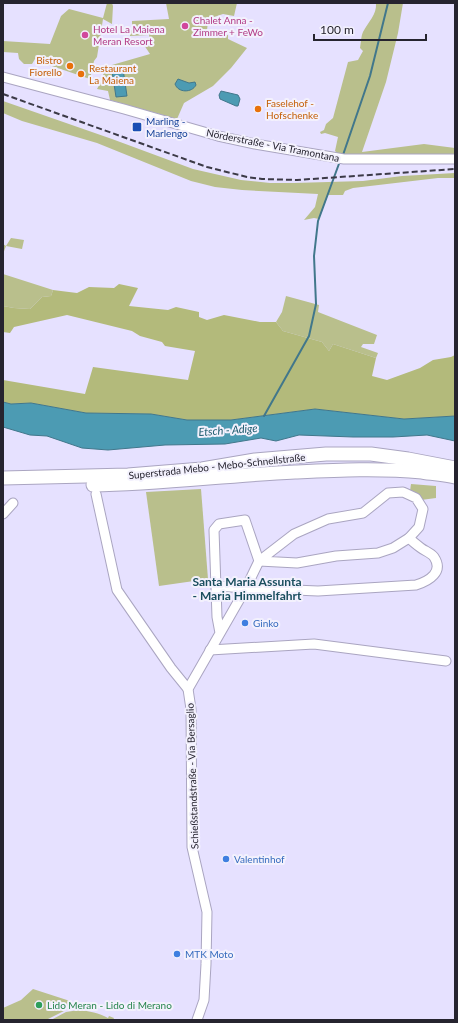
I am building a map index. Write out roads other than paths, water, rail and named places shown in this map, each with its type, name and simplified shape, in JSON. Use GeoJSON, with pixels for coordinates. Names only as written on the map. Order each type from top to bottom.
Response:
{"type":"FeatureCollection","features":[{"type":"Feature","properties":{"kind":"highway","name":"Superstrada Mebo - Mebo-Schnellstraße"},"geometry":{"type":"LineString","coordinates":[[6,482],[202,470],[255,460],[326,454],[371,454],[408,459]]}},
{"type":"Feature","properties":{"kind":"highway"},"geometry":{"type":"LineString","coordinates":[[408,459],[426,456],[455,460]]}},
{"type":"Feature","properties":{"kind":"highway"},"geometry":{"type":"LineString","coordinates":[[408,459],[455,468]]}},
{"type":"Feature","properties":{"kind":"highway","name":"Superstrada Mebo - Mebo-Schnellstraße"},"geometry":{"type":"LineString","coordinates":[[6,482],[128,485],[330,469],[377,469],[415,472]]}},
{"type":"Feature","properties":{"kind":"highway"},"geometry":{"type":"LineString","coordinates":[[415,472],[455,477]]}},
{"type":"Feature","properties":{"kind":"highway"},"geometry":{"type":"LineString","coordinates":[[415,472],[455,486]]}},
{"type":"Feature","properties":{"kind":"street","name":"Nörderstraße - Via Tramontana"},"geometry":{"type":"LineString","coordinates":[[3,77],[218,136],[340,158],[455,159]]}},
{"type":"Feature","properties":{"kind":"street"},"geometry":{"type":"LineString","coordinates":[[403,492],[416,498],[423,509],[419,527],[409,538],[393,548],[378,553],[336,556],[297,562],[259,561],[294,534],[328,519],[363,513],[388,493],[403,492]]}},
{"type":"Feature","properties":{"kind":"street"},"geometry":{"type":"LineString","coordinates":[[96,494],[117,590],[171,668],[188,688]]}},
{"type":"Feature","properties":{"kind":"street"},"geometry":{"type":"LineString","coordinates":[[3,514],[13,503]]}},
{"type":"Feature","properties":{"kind":"street"},"geometry":{"type":"LineString","coordinates":[[220,633],[217,617],[214,530],[219,524],[245,520],[259,561]]}},
{"type":"Feature","properties":{"kind":"street"},"geometry":{"type":"LineString","coordinates":[[216,586],[318,591],[416,585],[426,582],[434,576],[438,566],[434,556],[409,538]]}},
{"type":"Feature","properties":{"kind":"street","name":"Schießstandstraße - Via Bersaglio"},"geometry":{"type":"LineString","coordinates":[[197,1020],[204,1000],[207,912],[192,847],[191,709],[188,688],[246,588],[259,561]]}},
{"type":"Feature","properties":{"kind":"street"},"geometry":{"type":"LineString","coordinates":[[210,650],[314,644],[446,661]]}},
{"type":"Feature","properties":{"kind":"water"},"geometry":{"type":"Polygon","coordinates":[[[123,69],[127,96],[116,97],[112,71],[123,69]]]}},
{"type":"Feature","properties":{"kind":"water"},"geometry":{"type":"Polygon","coordinates":[[[178,79],[189,83],[195,82],[196,85],[188,91],[179,89],[175,84],[178,79]]]}},
{"type":"Feature","properties":{"kind":"water"},"geometry":{"type":"Polygon","coordinates":[[[221,91],[238,95],[240,99],[238,106],[220,99],[219,95],[221,91]]]}},
{"type":"Feature","properties":{"kind":"water","name":"Etsch - Adige"},"geometry":{"type":"Polygon","coordinates":[[[3,402],[11,404],[31,403],[86,413],[151,414],[187,420],[231,420],[315,409],[404,419],[455,416],[455,441],[427,435],[353,437],[299,435],[276,441],[261,438],[225,444],[165,445],[108,450],[82,448],[47,436],[30,435],[3,427],[3,402]]]}},
{"type":"Feature","properties":{"kind":"waterway"},"geometry":{"type":"LineString","coordinates":[[343,155],[370,76],[388,3]]}},
{"type":"Feature","properties":{"kind":"waterway"},"geometry":{"type":"LineString","coordinates":[[264,416],[309,336],[316,304],[314,256],[318,221],[340,161]]}},
{"type":"Feature","properties":{"kind":"railway"},"geometry":{"type":"LineString","coordinates":[[3,94],[207,167],[247,177],[297,180],[455,169]]}},
{"type":"Feature","properties":{"kind":"place","name":"Chalet Anna - Zimmer + FeWo"},"geometry":{"type":"Point","coordinates":[185,26]}},
{"type":"Feature","properties":{"kind":"place","name":"Hotel La Maiena Meran Resort"},"geometry":{"type":"Point","coordinates":[85,35]}},
{"type":"Feature","properties":{"kind":"place","name":"Bistro Fiorello"},"geometry":{"type":"Point","coordinates":[70,66]}},
{"type":"Feature","properties":{"kind":"place","name":"Restaurant La Maiena"},"geometry":{"type":"Point","coordinates":[81,74]}},
{"type":"Feature","properties":{"kind":"place","name":"Faselehof - Hofschenke"},"geometry":{"type":"Point","coordinates":[258,109]}},
{"type":"Feature","properties":{"kind":"place","name":"Marling - Marlengo"},"geometry":{"type":"Point","coordinates":[137,127]}},
{"type":"Feature","properties":{"kind":"place","name":"Ginko"},"geometry":{"type":"Point","coordinates":[245,623]}},
{"type":"Feature","properties":{"kind":"place","name":"Valentinhof"},"geometry":{"type":"Point","coordinates":[226,859]}},
{"type":"Feature","properties":{"kind":"place","name":"MTK Moto"},"geometry":{"type":"Point","coordinates":[177,954]}},
{"type":"Feature","properties":{"kind":"place","name":"Lido Meran - Lido di Merano"},"geometry":{"type":"Point","coordinates":[39,1005]}},
{"type":"Feature","properties":{"kind":"district","name":"Santa Maria Assunta - Maria Himmelfahrt"},"geometry":{"type":"Point","coordinates":[247,589]}}]}
